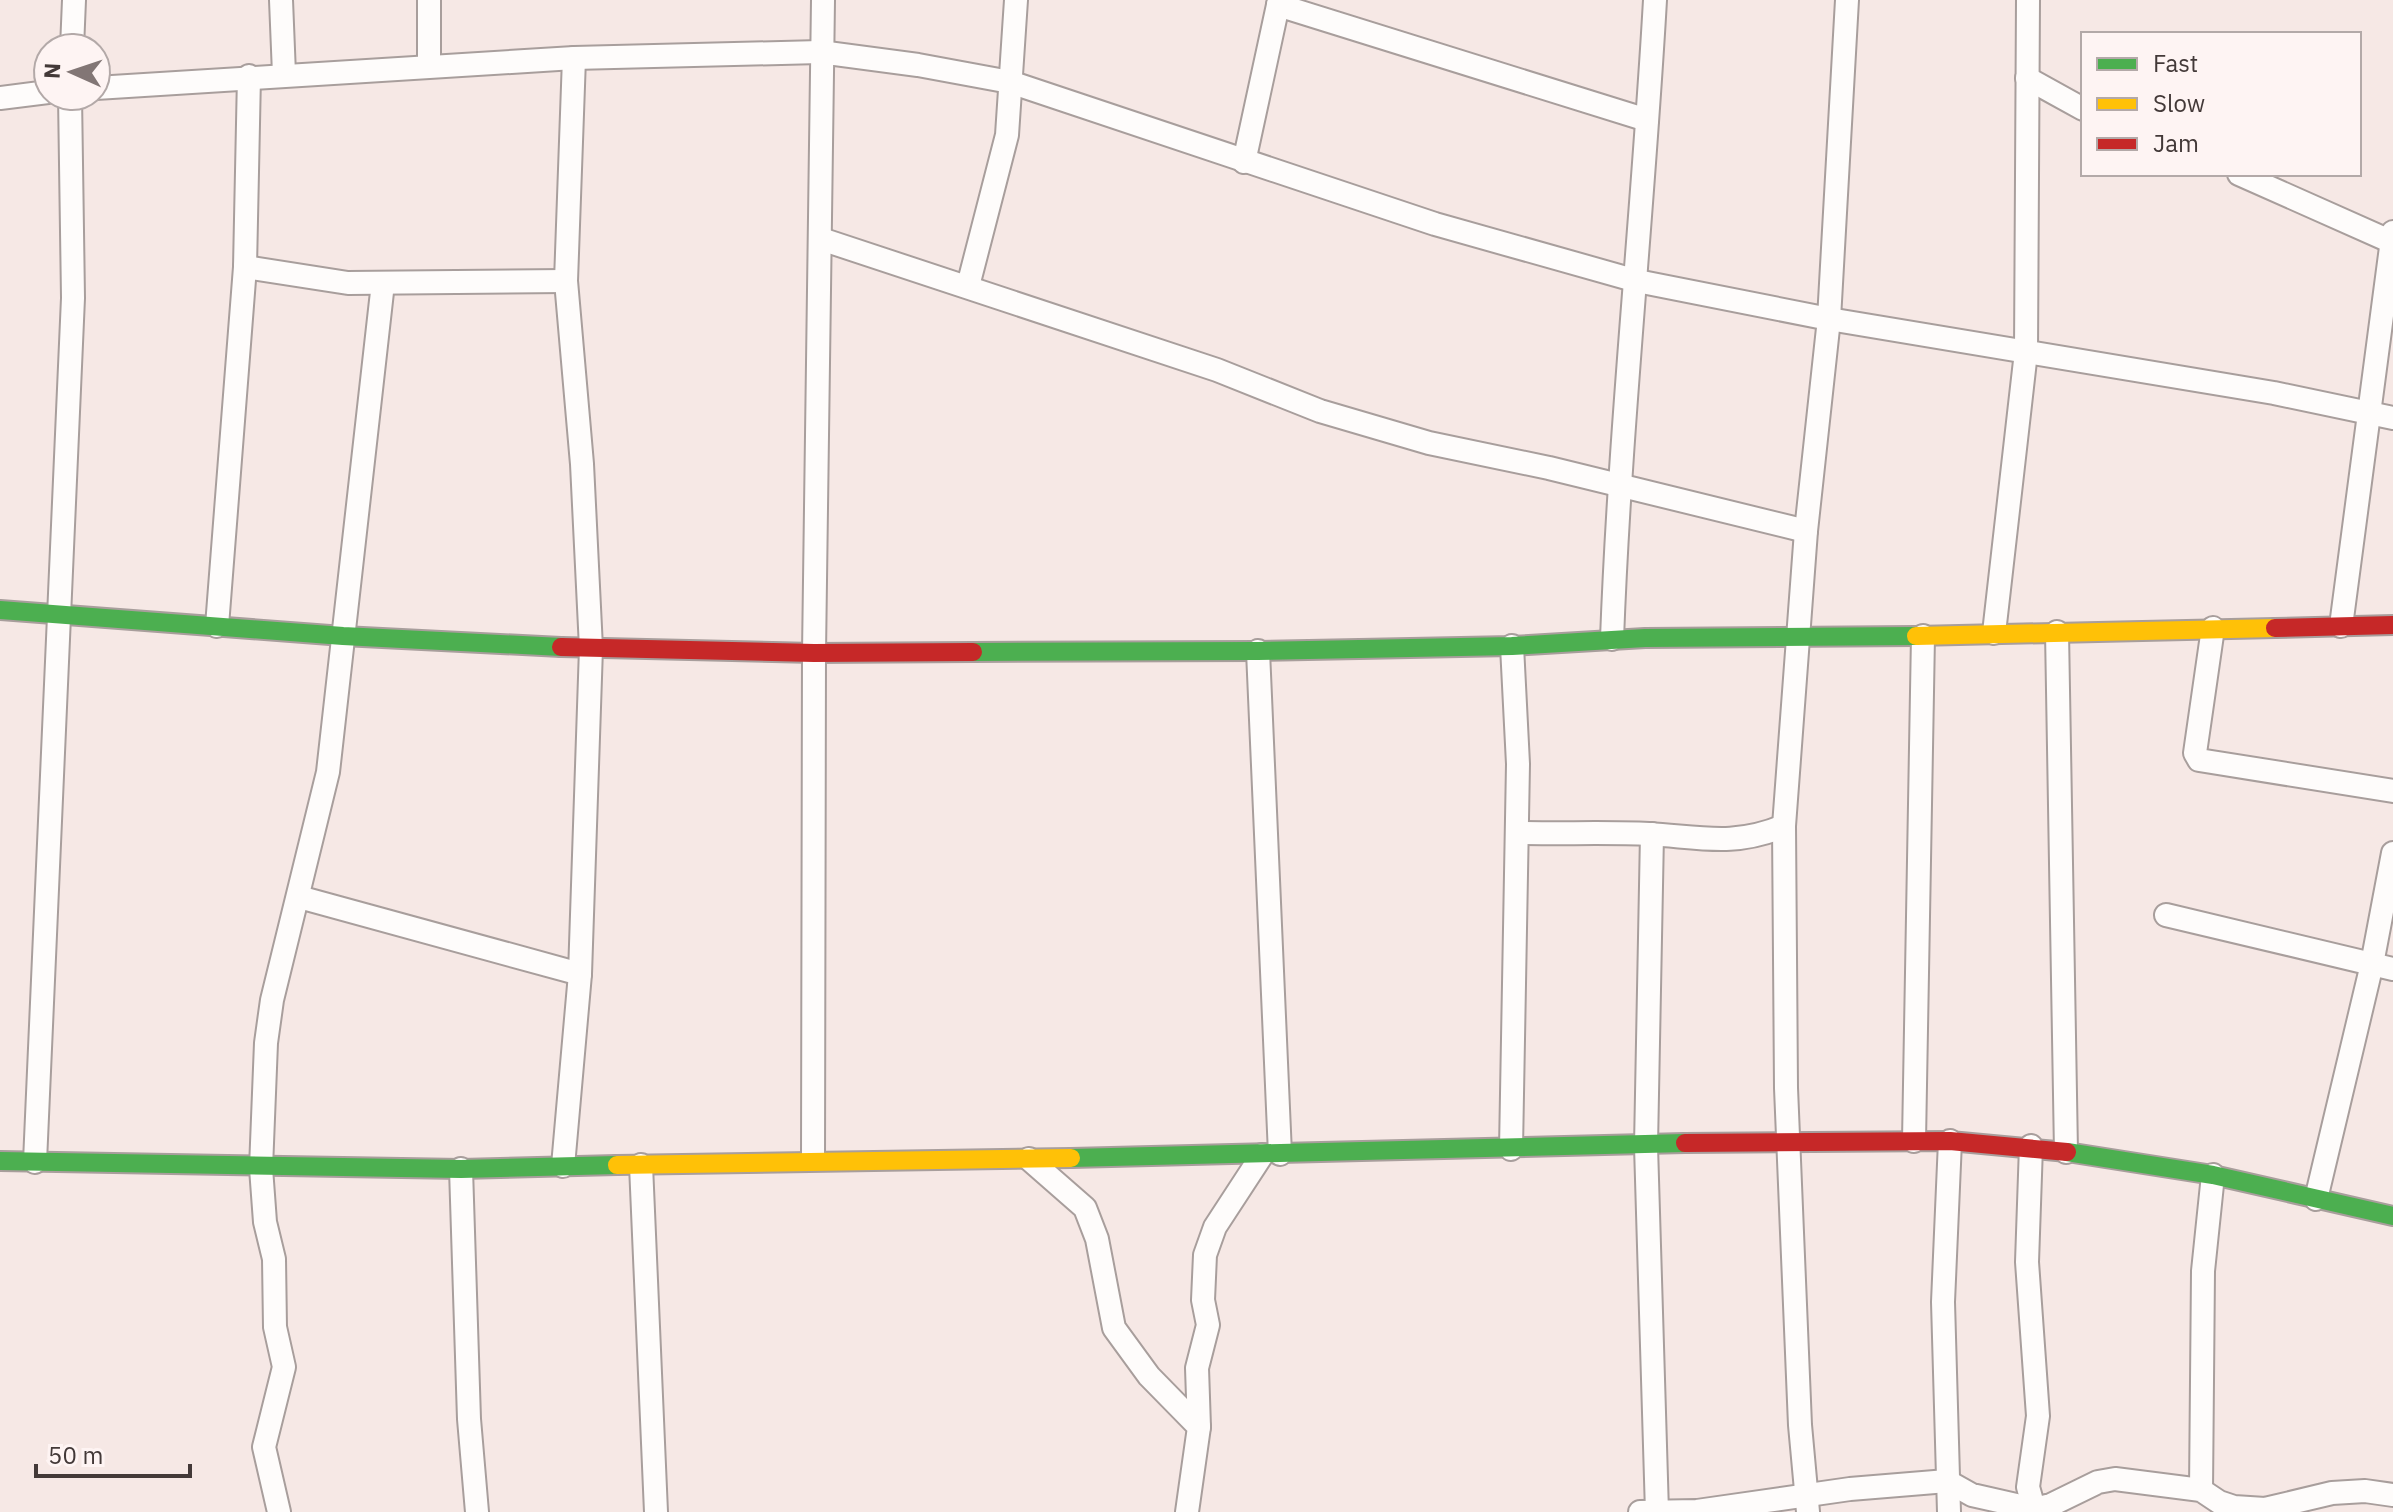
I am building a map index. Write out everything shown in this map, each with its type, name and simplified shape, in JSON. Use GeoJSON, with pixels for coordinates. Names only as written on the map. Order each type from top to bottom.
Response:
{"type":"FeatureCollection","features":[{"type":"Feature","properties":{"kind":"street"},"geometry":{"type":"LineString","coordinates":[[73,32],[74,0]]}},
{"type":"Feature","properties":{"kind":"street"},"geometry":{"type":"LineString","coordinates":[[281,0],[284,74]]}},
{"type":"Feature","properties":{"kind":"street"},"geometry":{"type":"LineString","coordinates":[[429,0],[429,66]]}},
{"type":"Feature","properties":{"kind":"street"},"geometry":{"type":"LineString","coordinates":[[813,1159],[814,653],[823,0]]}},
{"type":"Feature","properties":{"kind":"street"},"geometry":{"type":"LineString","coordinates":[[968,286],[1007,135],[1016,0]]}},
{"type":"Feature","properties":{"kind":"street"},"geometry":{"type":"LineString","coordinates":[[1612,639],[1618,485],[1637,281],[1655,0]]}},
{"type":"Feature","properties":{"kind":"street"},"geometry":{"type":"LineString","coordinates":[[1807,1504],[1800,1425],[1790,1140],[1784,826],[1806,531],[1829,319],[1847,0]]}},
{"type":"Feature","properties":{"kind":"street"},"geometry":{"type":"LineString","coordinates":[[1994,633],[2026,352],[2028,0]]}},
{"type":"Feature","properties":{"kind":"street"},"geometry":{"type":"LineString","coordinates":[[1244,162],[1279,2],[1647,120]]}},
{"type":"Feature","properties":{"kind":"street"},"geometry":{"type":"LineString","coordinates":[[112,87],[574,58],[820,52],[1010,82],[1435,224],[1637,281],[1829,319],[2393,418]]}},
{"type":"Feature","properties":{"kind":"street"},"geometry":{"type":"LineString","coordinates":[[563,1166],[580,974],[591,648],[582,464],[566,281],[574,58]]}},
{"type":"Feature","properties":{"kind":"street"},"geometry":{"type":"LineString","coordinates":[[217,626],[245,267],[249,76]]}},
{"type":"Feature","properties":{"kind":"street"},"geometry":{"type":"LineString","coordinates":[[2027,78],[2081,108]]}},
{"type":"Feature","properties":{"kind":"street"},"geometry":{"type":"LineString","coordinates":[[0,98],[32,94]]}},
{"type":"Feature","properties":{"kind":"street"},"geometry":{"type":"LineString","coordinates":[[35,1162],[73,298],[70,112]]}},
{"type":"Feature","properties":{"kind":"street"},"geometry":{"type":"LineString","coordinates":[[2244,176],[2392,237],[2391,267],[2368,412],[2341,626]]}},
{"type":"Feature","properties":{"kind":"street"},"geometry":{"type":"LineString","coordinates":[[821,239],[1217,370],[1320,411],[1429,443],[1806,531]]}},
{"type":"Feature","properties":{"kind":"street"},"geometry":{"type":"LineString","coordinates":[[245,267],[348,283],[566,281]]}},
{"type":"Feature","properties":{"kind":"street"},"geometry":{"type":"LineString","coordinates":[[279,1512],[264,1438],[284,1367],[275,1327],[274,1259],[265,1222],[261,1168],[266,1043],[272,1000],[328,772],[383,283]]}},
{"type":"Feature","properties":{"kind":"street"},"geometry":{"type":"LineString","coordinates":[[0,610],[343,636],[591,648],[814,653],[1258,651],[1512,646],[1612,639],[1923,636],[2393,625]]}},
{"type":"Feature","properties":{"kind":"street"},"geometry":{"type":"LineString","coordinates":[[2213,628],[2195,753],[2199,760],[2393,791]]}},
{"type":"Feature","properties":{"kind":"street"},"geometry":{"type":"LineString","coordinates":[[2057,632],[2066,1152]]}},
{"type":"Feature","properties":{"kind":"street"},"geometry":{"type":"LineString","coordinates":[[1914,1141],[1923,636]]}},
{"type":"Feature","properties":{"kind":"street"},"geometry":{"type":"LineString","coordinates":[[1511,1149],[1518,833],[1512,646]]}},
{"type":"Feature","properties":{"kind":"street"},"geometry":{"type":"LineString","coordinates":[[1187,1512],[1199,1427],[1197,1368],[1208,1325],[1203,1300],[1205,1255],[1215,1227],[1271,1154],[1258,651]]}},
{"type":"Feature","properties":{"kind":"street"},"geometry":{"type":"LineString","coordinates":[[1518,833],[1652,834],[1712,840],[1764,834],[1784,826]]}},
{"type":"Feature","properties":{"kind":"street"},"geometry":{"type":"LineString","coordinates":[[1652,834],[1646,1146],[1651,1511],[1807,1504],[1947,1481],[1972,1495],[2034,1510],[2098,1482],[2115,1479],[2201,1490],[2219,1502],[2234,1507],[2265,1509],[2332,1493],[2365,1491],[2393,1495]]}},
{"type":"Feature","properties":{"kind":"street"},"geometry":{"type":"LineString","coordinates":[[2316,1199],[2382,967],[2393,853]]}},
{"type":"Feature","properties":{"kind":"street"},"geometry":{"type":"LineString","coordinates":[[299,897],[580,974]]}},
{"type":"Feature","properties":{"kind":"street"},"geometry":{"type":"LineString","coordinates":[[2166,915],[2382,967]]}},
{"type":"Feature","properties":{"kind":"street"},"geometry":{"type":"LineString","coordinates":[[0,1161],[261,1168],[461,1169],[813,1159],[1029,1159],[1511,1149],[1790,1140],[1950,1141],[2031,1146],[2213,1175],[2393,1216]]}},
{"type":"Feature","properties":{"kind":"street"},"geometry":{"type":"LineString","coordinates":[[1949,1512],[1943,1302],[1950,1141]]}},
{"type":"Feature","properties":{"kind":"street"},"geometry":{"type":"LineString","coordinates":[[2031,1146],[2027,1262],[2038,1416],[2028,1487],[2034,1510]]}},
{"type":"Feature","properties":{"kind":"street"},"geometry":{"type":"LineString","coordinates":[[1029,1159],[1085,1208],[1097,1239],[1114,1328],[1149,1376],[1199,1427]]}},
{"type":"Feature","properties":{"kind":"street"},"geometry":{"type":"LineString","coordinates":[[641,1165],[656,1512]]}},
{"type":"Feature","properties":{"kind":"street"},"geometry":{"type":"LineString","coordinates":[[461,1169],[469,1419],[477,1512]]}},
{"type":"Feature","properties":{"kind":"street"},"geometry":{"type":"LineString","coordinates":[[2201,1490],[2203,1271],[2213,1175]]}},
{"type":"Feature","properties":{"kind":"traffic: fast"},"geometry":{"type":"LineString","coordinates":[[0,610],[343,636],[561,647]]}},
{"type":"Feature","properties":{"kind":"traffic: fast"},"geometry":{"type":"LineString","coordinates":[[973,652],[1258,651],[1512,646],[1645,638],[1916,636]]}},
{"type":"Feature","properties":{"kind":"traffic: fast"},"geometry":{"type":"LineString","coordinates":[[1071,1158],[1685,1143]]}},
{"type":"Feature","properties":{"kind":"traffic: fast"},"geometry":{"type":"LineString","coordinates":[[2067,1152],[2213,1175],[2393,1216]]}},
{"type":"Feature","properties":{"kind":"traffic: fast"},"geometry":{"type":"LineString","coordinates":[[0,1161],[461,1169],[617,1165]]}},
{"type":"Feature","properties":{"kind":"traffic: slow"},"geometry":{"type":"LineString","coordinates":[[1916,636],[2275,628]]}},
{"type":"Feature","properties":{"kind":"traffic: slow"},"geometry":{"type":"LineString","coordinates":[[617,1165],[1071,1158]]}},
{"type":"Feature","properties":{"kind":"traffic: jam"},"geometry":{"type":"LineString","coordinates":[[2275,628],[2393,625]]}},
{"type":"Feature","properties":{"kind":"traffic: jam"},"geometry":{"type":"LineString","coordinates":[[561,647],[814,653],[973,652]]}},
{"type":"Feature","properties":{"kind":"traffic: jam"},"geometry":{"type":"LineString","coordinates":[[1685,1143],[1950,1141],[2067,1152]]}}]}
